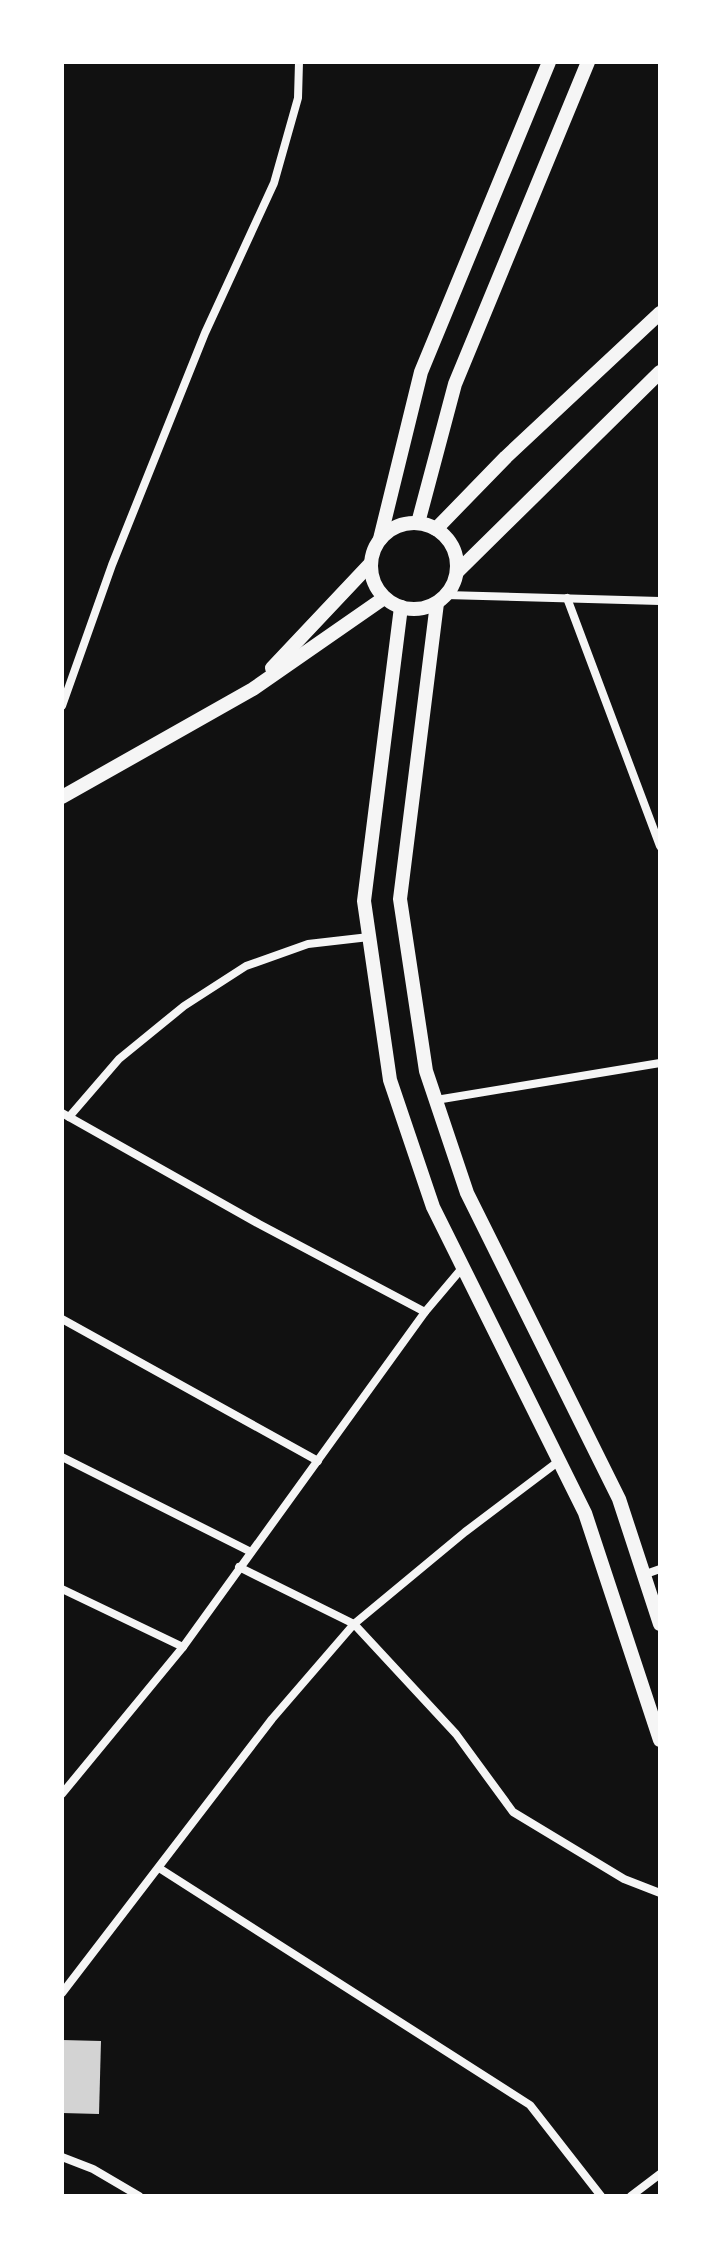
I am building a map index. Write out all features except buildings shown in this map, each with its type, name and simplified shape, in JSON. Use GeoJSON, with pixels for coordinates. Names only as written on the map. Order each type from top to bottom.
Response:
{"type":"FeatureCollection","features":[{"type":"Feature","properties":{"kind":"street"},"geometry":{"type":"LineString","coordinates":[[62,706],[112,565],[205,333],[274,183],[298,98],[299,62]]}},
{"type":"Feature","properties":{"kind":"street"},"geometry":{"type":"LineString","coordinates":[[380,539],[421,372],[549,62]]}},
{"type":"Feature","properties":{"kind":"street"},"geometry":{"type":"LineString","coordinates":[[418,523],[455,384],[588,62]]}},
{"type":"Feature","properties":{"kind":"street"},"geometry":{"type":"LineString","coordinates":[[436,529],[506,457],[660,313]]}},
{"type":"Feature","properties":{"kind":"street"},"geometry":{"type":"LineString","coordinates":[[457,572],[660,372]]}},
{"type":"Feature","properties":{"kind":"street"},"geometry":{"type":"LineString","coordinates":[[418,523],[436,529],[453,547],[457,572],[453,584],[441,599],[425,608],[413,610],[384,598],[371,575],[371,563],[373,550],[380,539],[404,524],[418,523]]}},
{"type":"Feature","properties":{"kind":"street"},"geometry":{"type":"LineString","coordinates":[[253,689],[371,563]]}},
{"type":"Feature","properties":{"kind":"street"},"geometry":{"type":"LineString","coordinates":[[62,797],[253,689],[384,598]]}},
{"type":"Feature","properties":{"kind":"street"},"geometry":{"type":"LineString","coordinates":[[567,598],[660,846]]}},
{"type":"Feature","properties":{"kind":"street"},"geometry":{"type":"LineString","coordinates":[[441,599],[660,601]]}},
{"type":"Feature","properties":{"kind":"street"},"geometry":{"type":"LineString","coordinates":[[441,599],[400,899],[426,1071],[467,1193],[619,1499],[660,1624]]}},
{"type":"Feature","properties":{"kind":"street"},"geometry":{"type":"LineString","coordinates":[[401,607],[364,901],[390,1080],[433,1207],[585,1513],[660,1740]]}},
{"type":"Feature","properties":{"kind":"street"},"geometry":{"type":"LineString","coordinates":[[369,937],[308,944],[246,966],[184,1006],[119,1059],[66,1115],[259,1224],[425,1312]]}},
{"type":"Feature","properties":{"kind":"street"},"geometry":{"type":"LineString","coordinates":[[436,1100],[660,1063]]}},
{"type":"Feature","properties":{"kind":"street"},"geometry":{"type":"LineString","coordinates":[[62,1794],[183,1647],[425,1312],[463,1267]]}},
{"type":"Feature","properties":{"kind":"street"},"geometry":{"type":"LineString","coordinates":[[62,1319],[318,1461]]}},
{"type":"Feature","properties":{"kind":"street"},"geometry":{"type":"LineString","coordinates":[[62,1457],[251,1552]]}},
{"type":"Feature","properties":{"kind":"street"},"geometry":{"type":"LineString","coordinates":[[62,1993],[272,1719],[354,1624],[465,1532],[559,1461]]}},
{"type":"Feature","properties":{"kind":"street"},"geometry":{"type":"LineString","coordinates":[[239,1567],[354,1624],[456,1734],[513,1812],[624,1879],[660,1893]]}},
{"type":"Feature","properties":{"kind":"street"},"geometry":{"type":"LineString","coordinates":[[643,1575],[660,1569]]}},
{"type":"Feature","properties":{"kind":"street"},"geometry":{"type":"LineString","coordinates":[[62,1589],[183,1647]]}},
{"type":"Feature","properties":{"kind":"street"},"geometry":{"type":"LineString","coordinates":[[159,1868],[530,2105],[601,2196]]}},
{"type":"Feature","properties":{"kind":"street"},"geometry":{"type":"LineString","coordinates":[[62,2157],[93,2169],[139,2196]]}},
{"type":"Feature","properties":{"kind":"street"},"geometry":{"type":"LineString","coordinates":[[631,2196],[660,2174]]}}]}
